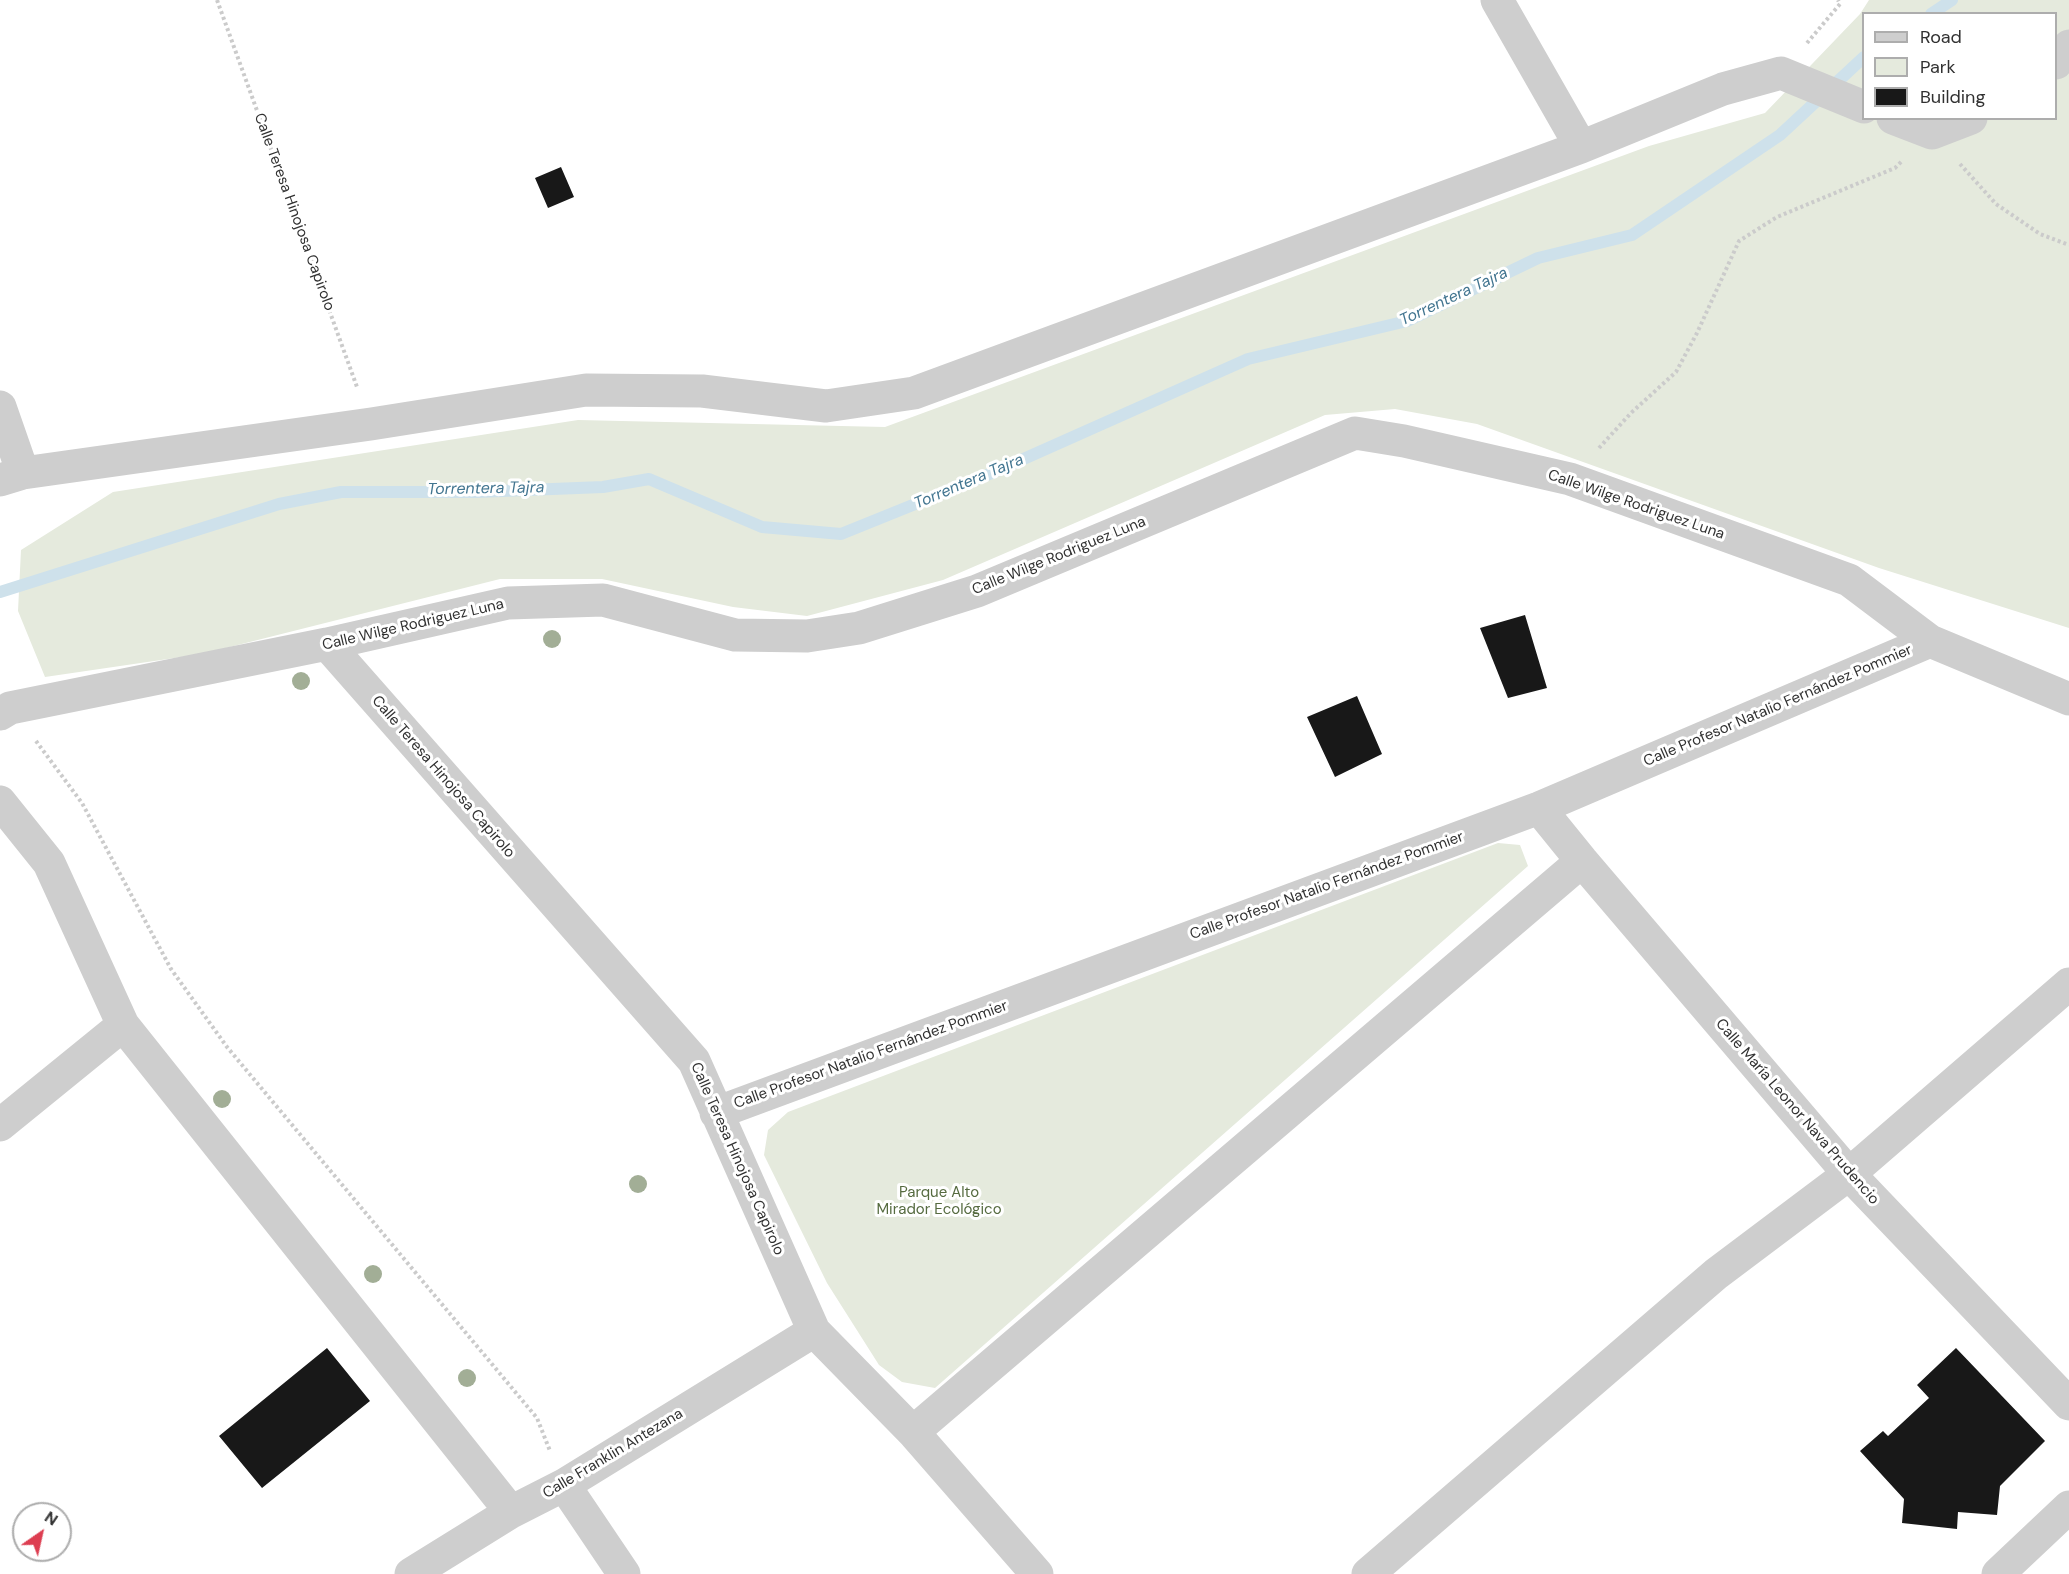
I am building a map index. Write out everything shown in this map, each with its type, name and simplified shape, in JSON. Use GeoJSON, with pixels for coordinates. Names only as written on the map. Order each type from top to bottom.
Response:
{"type":"FeatureCollection","features":[{"type":"Feature","properties":{"kind":"street"},"geometry":{"type":"LineString","coordinates":[[1497,0],[1581,147]]}},
{"type":"Feature","properties":{"kind":"street"},"geometry":{"type":"LineString","coordinates":[[2057,61],[2069,46]]}},
{"type":"Feature","properties":{"kind":"street"},"geometry":{"type":"LineString","coordinates":[[0,407],[12,477],[586,390],[702,391],[826,406],[914,393],[1581,147],[1723,89],[1781,73],[1853,103]]}},
{"type":"Feature","properties":{"kind":"street"},"geometry":{"type":"LineString","coordinates":[[1898,120],[1932,133],[1966,120]]}},
{"type":"Feature","properties":{"kind":"street","name":"Calle Wilge Rodriguez Luna"},"geometry":{"type":"LineString","coordinates":[[3,702],[327,644],[508,603],[603,600],[735,634],[807,636],[859,628],[977,591],[1354,433],[1404,441],[1570,479],[1849,580],[1930,641],[2069,699]]}},
{"type":"Feature","properties":{"kind":"street","name":"Calle Profesor Natalio Fernández Pommier"},"geometry":{"type":"LineString","coordinates":[[716,1113],[1539,808],[1930,641]]}},
{"type":"Feature","properties":{"kind":"street","name":"Calle Teresa Hinojosa Capirolo"},"geometry":{"type":"LineString","coordinates":[[327,644],[694,1061],[814,1331],[913,1432],[1037,1574]]}},
{"type":"Feature","properties":{"kind":"street"},"geometry":{"type":"LineString","coordinates":[[0,802],[49,863],[123,1025],[512,1512]]}},
{"type":"Feature","properties":{"kind":"street","name":"Calle María Leonor Nava Prudencio"},"geometry":{"type":"LineString","coordinates":[[1539,808],[1849,1174],[2069,1404]]}},
{"type":"Feature","properties":{"kind":"street"},"geometry":{"type":"LineString","coordinates":[[913,1432],[1582,861]]}},
{"type":"Feature","properties":{"kind":"street"},"geometry":{"type":"LineString","coordinates":[[1368,1574],[1716,1274],[1849,1174],[2069,984]]}},
{"type":"Feature","properties":{"kind":"street"},"geometry":{"type":"LineString","coordinates":[[0,1125],[123,1025]]}},
{"type":"Feature","properties":{"kind":"street","name":"Calle Franklin Antezana"},"geometry":{"type":"LineString","coordinates":[[411,1574],[512,1512],[564,1485],[814,1331]]}},
{"type":"Feature","properties":{"kind":"street"},"geometry":{"type":"LineString","coordinates":[[564,1485],[624,1574]]}},
{"type":"Feature","properties":{"kind":"street"},"geometry":{"type":"LineString","coordinates":[[1998,1574],[2069,1507]]}},
{"type":"Feature","properties":{"kind":"path","name":"Calle Teresa Hinojosa Capirolo"},"geometry":{"type":"LineString","coordinates":[[217,0],[371,424]]}},
{"type":"Feature","properties":{"kind":"path"},"geometry":{"type":"LineString","coordinates":[[1781,73],[1840,4],[1838,0]]}},
{"type":"Feature","properties":{"kind":"path"},"geometry":{"type":"LineString","coordinates":[[1570,479],[1631,413],[1676,372],[1740,241],[1777,217],[1895,168],[1932,133],[1995,204],[2040,234],[2069,245]]}},
{"type":"Feature","properties":{"kind":"path"},"geometry":{"type":"LineString","coordinates":[[3,702],[82,803],[171,969],[227,1047],[537,1418],[564,1485]]}},
{"type":"Feature","properties":{"kind":"green space"},"geometry":{"type":"Polygon","coordinates":[[[1869,0],[2069,0],[2069,628],[1879,568],[1477,424],[1395,409],[1325,415],[943,580],[807,616],[733,607],[602,579],[500,579],[202,654],[45,677],[18,611],[21,550],[113,492],[578,420],[885,427],[1649,146],[1765,113],[1860,14],[1869,0]]]}},
{"type":"Feature","properties":{"kind":"green space","name":"Parque Alto Mirador Ecológico"},"geometry":{"type":"Polygon","coordinates":[[[1498,843],[1520,845],[1528,866],[935,1388],[902,1382],[879,1365],[827,1283],[764,1155],[768,1130],[788,1112],[1498,843]]]}},
{"type":"Feature","properties":{"kind":"building"},"geometry":{"type":"Polygon","coordinates":[[[561,167],[574,197],[548,208],[535,178],[561,167]]]}},
{"type":"Feature","properties":{"kind":"building"},"geometry":{"type":"Polygon","coordinates":[[[1525,615],[1547,688],[1508,698],[1480,628],[1525,615]]]}},
{"type":"Feature","properties":{"kind":"building"},"geometry":{"type":"Polygon","coordinates":[[[1357,696],[1382,754],[1335,777],[1307,717],[1357,696]]]}},
{"type":"Feature","properties":{"kind":"building"},"geometry":{"type":"Polygon","coordinates":[[[327,1348],[370,1401],[262,1488],[219,1436],[327,1348]]]}},
{"type":"Feature","properties":{"kind":"building"},"geometry":{"type":"Polygon","coordinates":[[[1956,1348],[2045,1441],[2000,1486],[1997,1515],[1958,1512],[1957,1529],[1902,1523],[1904,1499],[1860,1451],[1883,1431],[1888,1436],[1929,1398],[1917,1385],[1956,1348]]]}},
{"type":"Feature","properties":{"kind":"waterway","name":"Torrentera Tajra"},"geometry":{"type":"LineString","coordinates":[[1934,12],[1952,0]]}},
{"type":"Feature","properties":{"kind":"waterway","name":"Torrentera Tajra"},"geometry":{"type":"LineString","coordinates":[[0,592],[279,504],[341,492],[477,492],[603,487],[649,479],[762,527],[841,534],[992,473],[1248,359],[1407,321],[1538,258],[1632,235],[1780,135],[1862,59]]}}]}
